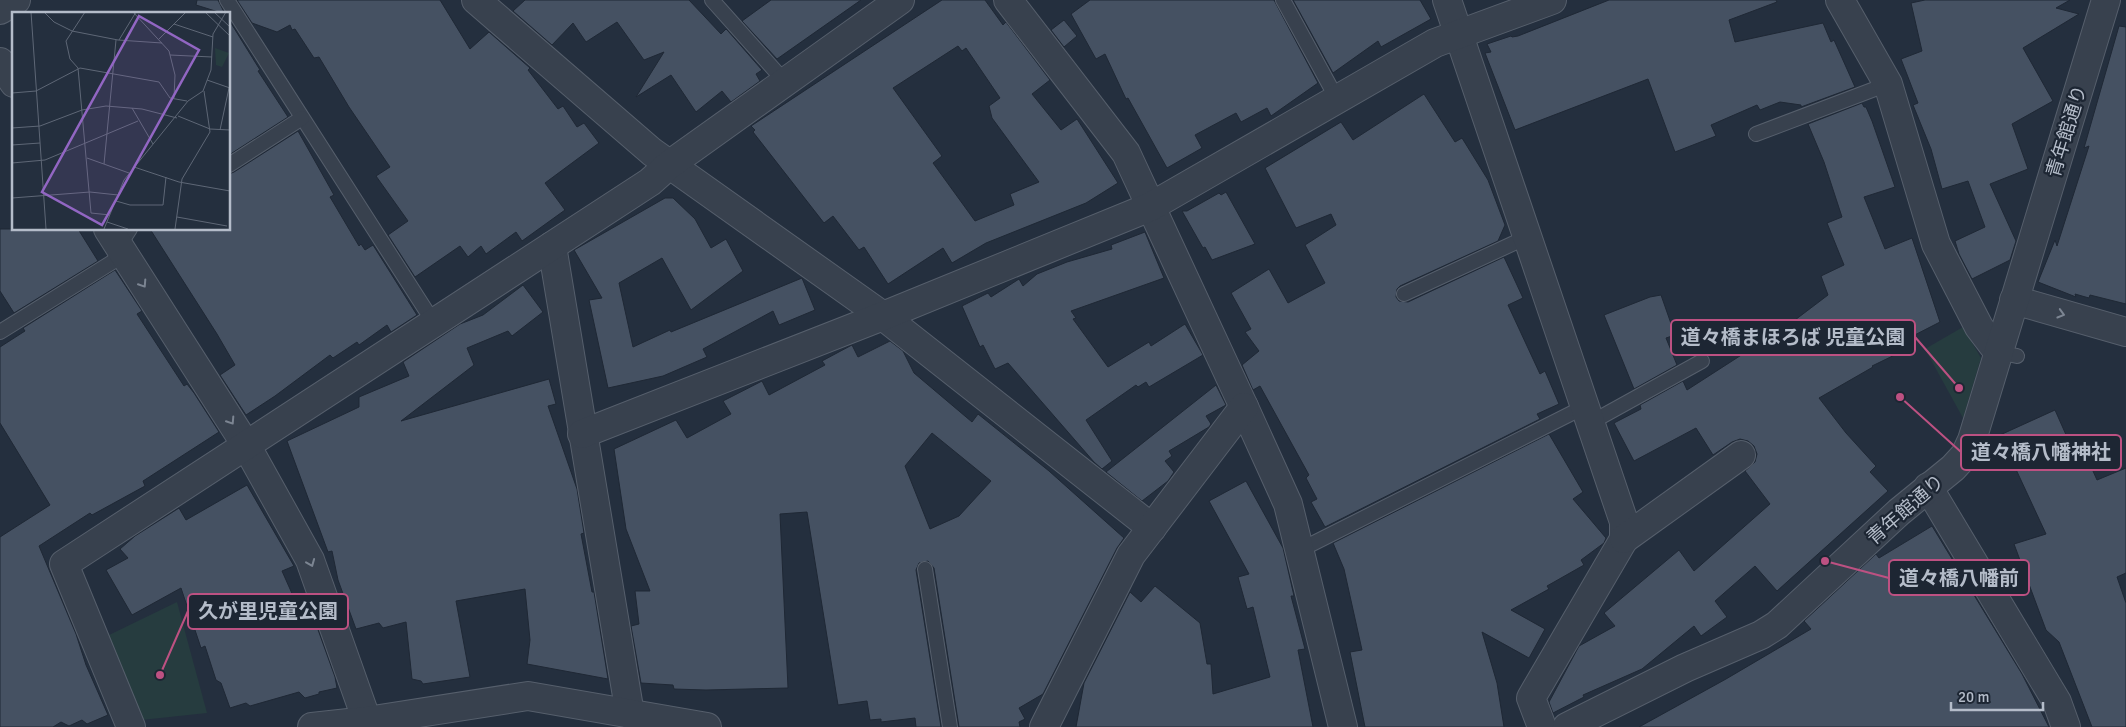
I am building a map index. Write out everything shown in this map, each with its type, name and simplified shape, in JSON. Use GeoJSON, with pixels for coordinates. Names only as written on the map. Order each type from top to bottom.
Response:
{"type":"FeatureCollection","features":[{"type":"Feature","properties":{"kind":"street"},"geometry":{"type":"LineString","coordinates":[[0,10],[16,0]]}},
{"type":"Feature","properties":{"kind":"street"},"geometry":{"type":"LineString","coordinates":[[476,0],[669,165],[883,316],[1152,528]]}},
{"type":"Feature","properties":{"kind":"street"},"geometry":{"type":"LineString","coordinates":[[131,727],[64,564],[650,182],[669,165],[900,0]]}},
{"type":"Feature","properties":{"kind":"street"},"geometry":{"type":"LineString","coordinates":[[1008,0],[1126,153],[1244,407],[1288,504],[1343,727]]}},
{"type":"Feature","properties":{"kind":"street"},"geometry":{"type":"LineString","coordinates":[[1446,0],[1624,522],[1624,539]]}},
{"type":"Feature","properties":{"kind":"street"},"geometry":{"type":"LineString","coordinates":[[582,434],[883,316],[1150,207],[1435,43],[1552,0]]}},
{"type":"Feature","properties":{"kind":"street"},"geometry":{"type":"LineString","coordinates":[[1840,0],[1888,84],[1936,244],[1980,326],[2008,354]]}},
{"type":"Feature","properties":{"kind":"street","name":"青年館通り"},"geometry":{"type":"LineString","coordinates":[[1567,727],[1685,668],[1769,630],[1784,619],[1928,487],[1953,468],[1969,447],[2008,354],[2014,300],[2106,0]]}},
{"type":"Feature","properties":{"kind":"street"},"geometry":{"type":"LineString","coordinates":[[0,62],[12,80]]}},
{"type":"Feature","properties":{"kind":"street"},"geometry":{"type":"LineString","coordinates":[[119,235],[246,444],[310,560],[367,721]]}},
{"type":"Feature","properties":{"kind":"street"},"geometry":{"type":"LineString","coordinates":[[552,246],[630,714]]}},
{"type":"Feature","properties":{"kind":"street"},"geometry":{"type":"LineString","coordinates":[[2014,300],[2126,332]]}},
{"type":"Feature","properties":{"kind":"street"},"geometry":{"type":"LineString","coordinates":[[1044,727],[1131,555],[1244,407]]}},
{"type":"Feature","properties":{"kind":"street"},"geometry":{"type":"LineString","coordinates":[[1542,727],[1531,698],[1624,539],[1741,455]]}},
{"type":"Feature","properties":{"kind":"street"},"geometry":{"type":"LineString","coordinates":[[1928,487],[2057,702],[2066,727]]}},
{"type":"Feature","properties":{"kind":"street"},"geometry":{"type":"LineString","coordinates":[[312,727],[367,721],[528,696],[707,727]]}},
{"type":"Feature","properties":{"kind":"lane"},"geometry":{"type":"LineString","coordinates":[[227,0],[434,323]]}},
{"type":"Feature","properties":{"kind":"lane"},"geometry":{"type":"LineString","coordinates":[[712,0],[786,83]]}},
{"type":"Feature","properties":{"kind":"lane"},"geometry":{"type":"LineString","coordinates":[[1283,0],[1338,99]]}},
{"type":"Feature","properties":{"kind":"lane"},"geometry":{"type":"LineString","coordinates":[[1756,134],[1888,84]]}},
{"type":"Feature","properties":{"kind":"lane"},"geometry":{"type":"LineString","coordinates":[[230,163],[302,118]]}},
{"type":"Feature","properties":{"kind":"lane"},"geometry":{"type":"LineString","coordinates":[[0,332],[114,261],[119,235]]}},
{"type":"Feature","properties":{"kind":"lane"},"geometry":{"type":"LineString","coordinates":[[1404,294],[1527,237]]}},
{"type":"Feature","properties":{"kind":"lane"},"geometry":{"type":"LineString","coordinates":[[1300,550],[1702,361]]}},
{"type":"Feature","properties":{"kind":"lane"},"geometry":{"type":"LineString","coordinates":[[925,570],[950,727]]}},
{"type":"Feature","properties":{"kind":"green space"},"geometry":{"type":"Polygon","coordinates":[[[1963,327],[1981,358],[1963,418],[1925,349],[1963,327]]]}},
{"type":"Feature","properties":{"kind":"green space"},"geometry":{"type":"Polygon","coordinates":[[[177,602],[207,713],[141,720],[107,636],[177,602]]]}},
{"type":"Feature","properties":{"kind":"building"},"geometry":{"type":"Polygon","coordinates":[[[197,0],[218,0],[224,12],[219,12],[196,5],[197,0]]]}},
{"type":"Feature","properties":{"kind":"building"},"geometry":{"type":"Polygon","coordinates":[[[237,0],[440,0],[470,49],[489,32],[530,68],[528,70],[558,109],[563,106],[577,127],[584,123],[599,143],[545,183],[565,210],[522,241],[516,232],[486,254],[481,246],[468,257],[460,246],[415,277],[388,235],[408,221],[376,176],[390,167],[349,107],[319,57],[314,58],[295,29],[292,30],[290,25],[277,32],[252,23],[237,0]]]}},
{"type":"Feature","properties":{"kind":"building"},"geometry":{"type":"Polygon","coordinates":[[[525,0],[689,0],[721,34],[726,29],[728,31],[762,70],[756,74],[760,81],[731,102],[722,91],[696,112],[671,75],[636,97],[664,52],[644,60],[617,22],[586,42],[573,23],[552,45],[513,11],[525,0]]]}},
{"type":"Feature","properties":{"kind":"building"},"geometry":{"type":"Polygon","coordinates":[[[771,0],[861,0],[777,59],[742,21],[771,0]]]}},
{"type":"Feature","properties":{"kind":"building"},"geometry":{"type":"Polygon","coordinates":[[[942,0],[985,0],[1003,25],[1006,22],[1050,80],[1032,94],[1061,130],[1077,119],[1118,183],[1086,203],[986,243],[952,263],[943,248],[888,284],[864,247],[859,250],[833,216],[824,223],[753,132],[755,130],[751,126],[942,0]],[[958,46],[893,88],[942,156],[933,163],[975,221],[1014,205],[1010,194],[1039,182],[992,118],[989,106],[1000,98],[966,48],[962,51],[958,46]]]}},
{"type":"Feature","properties":{"kind":"building"},"geometry":{"type":"Polygon","coordinates":[[[1090,0],[1274,0],[1318,83],[1271,116],[1267,108],[1241,122],[1236,113],[1195,135],[1202,148],[1167,168],[1128,98],[1126,99],[1105,54],[1096,59],[1071,14],[1090,0]]]}},
{"type":"Feature","properties":{"kind":"building"},"geometry":{"type":"Polygon","coordinates":[[[1293,0],[1420,0],[1431,19],[1381,47],[1378,41],[1333,73],[1293,0]]]}},
{"type":"Feature","properties":{"kind":"building"},"geometry":{"type":"Polygon","coordinates":[[[1609,0],[1776,0],[1777,2],[1729,20],[1735,42],[1823,23],[1831,42],[1834,40],[1855,87],[1801,107],[1801,105],[1780,102],[1760,110],[1757,105],[1711,125],[1716,136],[1675,152],[1648,79],[1515,130],[1485,53],[1491,52],[1487,44],[1511,36],[1518,36],[1609,0]]]}},
{"type":"Feature","properties":{"kind":"building"},"geometry":{"type":"Polygon","coordinates":[[[1925,0],[2070,0],[2056,8],[2079,14],[2023,48],[2053,101],[2012,124],[2028,169],[1990,184],[2016,241],[2010,260],[1972,279],[1959,254],[1955,241],[1985,227],[1968,181],[1942,189],[1931,149],[1913,105],[1918,103],[1901,59],[1922,51],[1911,3],[1925,0]]]}},
{"type":"Feature","properties":{"kind":"building"},"geometry":{"type":"Polygon","coordinates":[[[1064,20],[1077,36],[1064,47],[1051,30],[1064,20]]]}},
{"type":"Feature","properties":{"kind":"building"},"geometry":{"type":"Polygon","coordinates":[[[230,22],[260,70],[258,71],[288,117],[230,154],[230,22]]]}},
{"type":"Feature","properties":{"kind":"building"},"geometry":{"type":"Polygon","coordinates":[[[2119,26],[2126,27],[2126,304],[2090,295],[2089,298],[2075,294],[2076,297],[2038,282],[2055,240],[2057,246],[2089,146],[2084,148],[2119,26]]]}},
{"type":"Feature","properties":{"kind":"building"},"geometry":{"type":"Polygon","coordinates":[[[1424,94],[1455,142],[1462,138],[1488,180],[1505,225],[1498,241],[1400,286],[1397,289],[1396,297],[1399,301],[1408,302],[1504,257],[1523,298],[1508,305],[1540,374],[1545,371],[1559,404],[1537,414],[1540,419],[1325,527],[1311,502],[1317,499],[1306,478],[1309,475],[1260,386],[1253,390],[1242,365],[1259,351],[1245,332],[1251,329],[1231,293],[1269,269],[1288,303],[1325,283],[1305,245],[1336,225],[1331,214],[1296,228],[1265,168],[1341,122],[1353,140],[1424,94]]]}},
{"type":"Feature","properties":{"kind":"building"},"geometry":{"type":"Polygon","coordinates":[[[1862,103],[1866,107],[1872,121],[1895,187],[1864,197],[1885,249],[1912,238],[1940,322],[1903,341],[1907,349],[1872,366],[1819,398],[1846,433],[1876,466],[1870,472],[1888,491],[1777,591],[1755,566],[1715,601],[1727,617],[1701,636],[1694,626],[1642,669],[1583,695],[1584,697],[1553,713],[1549,702],[1579,646],[1615,626],[1604,613],[1679,550],[1694,571],[1770,504],[1745,471],[1755,462],[1757,454],[1754,446],[1748,441],[1740,439],[1732,442],[1713,455],[1696,428],[1634,461],[1614,423],[1641,409],[1640,405],[1683,381],[1687,390],[1760,343],[1762,345],[1828,295],[1821,276],[1844,265],[1827,223],[1842,217],[1824,162],[1808,124],[1862,103]]]}},
{"type":"Feature","properties":{"kind":"building"},"geometry":{"type":"Polygon","coordinates":[[[298,131],[334,195],[330,197],[359,246],[361,244],[365,250],[373,245],[417,315],[391,332],[387,325],[359,345],[357,342],[333,358],[330,355],[246,415],[220,375],[235,365],[151,230],[230,230],[230,174],[298,131]]]}},
{"type":"Feature","properties":{"kind":"building"},"geometry":{"type":"Polygon","coordinates":[[[1226,192],[1255,244],[1212,260],[1182,211],[1187,211],[1219,193],[1221,195],[1226,192]]]}},
{"type":"Feature","properties":{"kind":"building"},"geometry":{"type":"Polygon","coordinates":[[[665,198],[673,198],[695,219],[711,248],[726,239],[743,271],[691,310],[662,258],[619,283],[633,347],[670,330],[671,332],[802,278],[815,310],[779,325],[773,311],[703,349],[707,357],[663,376],[608,388],[589,300],[602,298],[574,250],[665,198]]]}},
{"type":"Feature","properties":{"kind":"building"},"geometry":{"type":"Polygon","coordinates":[[[0,229],[79,230],[98,261],[14,313],[0,291],[0,229]]]}},
{"type":"Feature","properties":{"kind":"building"},"geometry":{"type":"Polygon","coordinates":[[[1145,232],[1164,278],[1071,311],[1076,318],[1073,319],[1108,367],[1149,342],[1151,346],[1185,324],[1203,355],[1149,387],[1146,382],[1138,387],[1136,385],[1086,420],[1112,461],[1102,469],[1008,363],[995,369],[983,345],[980,347],[962,306],[988,293],[991,297],[1019,279],[1023,286],[1037,274],[1067,262],[1112,249],[1111,245],[1145,232]]]}},
{"type":"Feature","properties":{"kind":"building"},"geometry":{"type":"Polygon","coordinates":[[[115,270],[142,311],[137,314],[184,386],[187,384],[194,393],[219,432],[143,481],[145,486],[92,515],[90,513],[39,546],[108,715],[87,724],[82,720],[69,726],[61,722],[53,727],[0,727],[0,537],[50,505],[0,423],[0,347],[25,331],[23,328],[115,270]]]}},
{"type":"Feature","properties":{"kind":"building"},"geometry":{"type":"Polygon","coordinates":[[[523,285],[543,312],[512,336],[508,331],[467,348],[474,365],[401,421],[549,379],[556,404],[548,406],[577,489],[584,533],[581,534],[592,592],[594,592],[608,679],[527,664],[530,640],[525,589],[456,601],[470,677],[423,684],[421,681],[412,679],[406,622],[383,628],[379,623],[356,629],[338,580],[332,551],[328,552],[287,441],[359,407],[359,397],[409,376],[403,362],[460,324],[483,315],[523,285]]]}},
{"type":"Feature","properties":{"kind":"building"},"geometry":{"type":"Polygon","coordinates":[[[1661,295],[1675,335],[1666,338],[1677,365],[1634,389],[1604,315],[1650,297],[1661,295]]]}},
{"type":"Feature","properties":{"kind":"building"},"geometry":{"type":"Polygon","coordinates":[[[890,341],[903,351],[914,373],[972,422],[978,414],[1049,471],[1124,538],[1117,548],[1043,694],[1019,708],[1025,719],[1019,722],[1020,727],[959,727],[934,568],[928,561],[919,563],[916,570],[941,727],[916,727],[915,718],[881,722],[881,719],[870,720],[867,701],[838,705],[807,512],[780,514],[788,688],[674,689],[673,685],[641,683],[631,626],[639,624],[635,591],[650,591],[626,529],[614,449],[676,420],[687,438],[731,414],[723,401],[762,381],[769,395],[825,365],[822,361],[852,345],[858,357],[890,341]],[[932,433],[905,466],[930,529],[959,516],[991,481],[932,433]]]}},
{"type":"Feature","properties":{"kind":"building"},"geometry":{"type":"Polygon","coordinates":[[[1216,385],[1226,405],[1206,416],[1211,424],[1209,427],[1169,451],[1172,456],[1165,461],[1174,472],[1168,481],[1142,501],[1106,472],[1216,385]]]}},
{"type":"Feature","properties":{"kind":"building"},"geometry":{"type":"Polygon","coordinates":[[[2055,410],[2071,446],[2080,442],[2097,480],[2126,468],[2126,573],[2117,577],[2126,603],[2126,727],[2092,727],[2059,642],[2046,630],[2014,544],[2046,534],[2000,435],[2055,410]]]}},
{"type":"Feature","properties":{"kind":"building"},"geometry":{"type":"Polygon","coordinates":[[[1549,434],[1583,492],[1573,499],[1606,538],[1604,543],[1581,560],[1584,565],[1547,586],[1549,589],[1511,610],[1545,629],[1529,658],[1482,632],[1497,683],[1504,727],[1365,727],[1350,652],[1362,650],[1344,569],[1333,543],[1549,434]]]}},
{"type":"Feature","properties":{"kind":"building"},"geometry":{"type":"Polygon","coordinates":[[[1246,481],[1283,548],[1294,596],[1291,596],[1305,649],[1298,650],[1313,727],[1076,727],[1084,683],[1130,592],[1141,602],[1155,586],[1200,623],[1207,664],[1211,664],[1213,694],[1270,677],[1253,607],[1247,609],[1238,577],[1249,574],[1209,501],[1246,481]]]}},
{"type":"Feature","properties":{"kind":"building"},"geometry":{"type":"Polygon","coordinates":[[[247,485],[294,566],[282,571],[302,616],[312,613],[335,677],[337,688],[319,692],[319,694],[305,698],[299,692],[250,706],[246,703],[230,708],[221,683],[216,680],[205,646],[201,648],[181,588],[132,615],[106,570],[128,558],[120,549],[135,536],[179,508],[186,520],[247,485]]]}},
{"type":"Feature","properties":{"kind":"building"},"geometry":{"type":"Polygon","coordinates":[[[1932,526],[2022,674],[2049,727],[1639,727],[1811,629],[1804,621],[1876,554],[1879,558],[1932,526]]]}},
{"type":"Feature","properties":{"kind":"place","name":"道々橋まほろば 児童公園"},"geometry":{"type":"Point","coordinates":[1959,388]}},
{"type":"Feature","properties":{"kind":"place","name":"道々橋八幡神社"},"geometry":{"type":"Point","coordinates":[1900,397]}},
{"type":"Feature","properties":{"kind":"place","name":"道々橋八幡前"},"geometry":{"type":"Point","coordinates":[1825,561]}},
{"type":"Feature","properties":{"kind":"place","name":"久が里児童公園"},"geometry":{"type":"Point","coordinates":[160,675]}}]}
